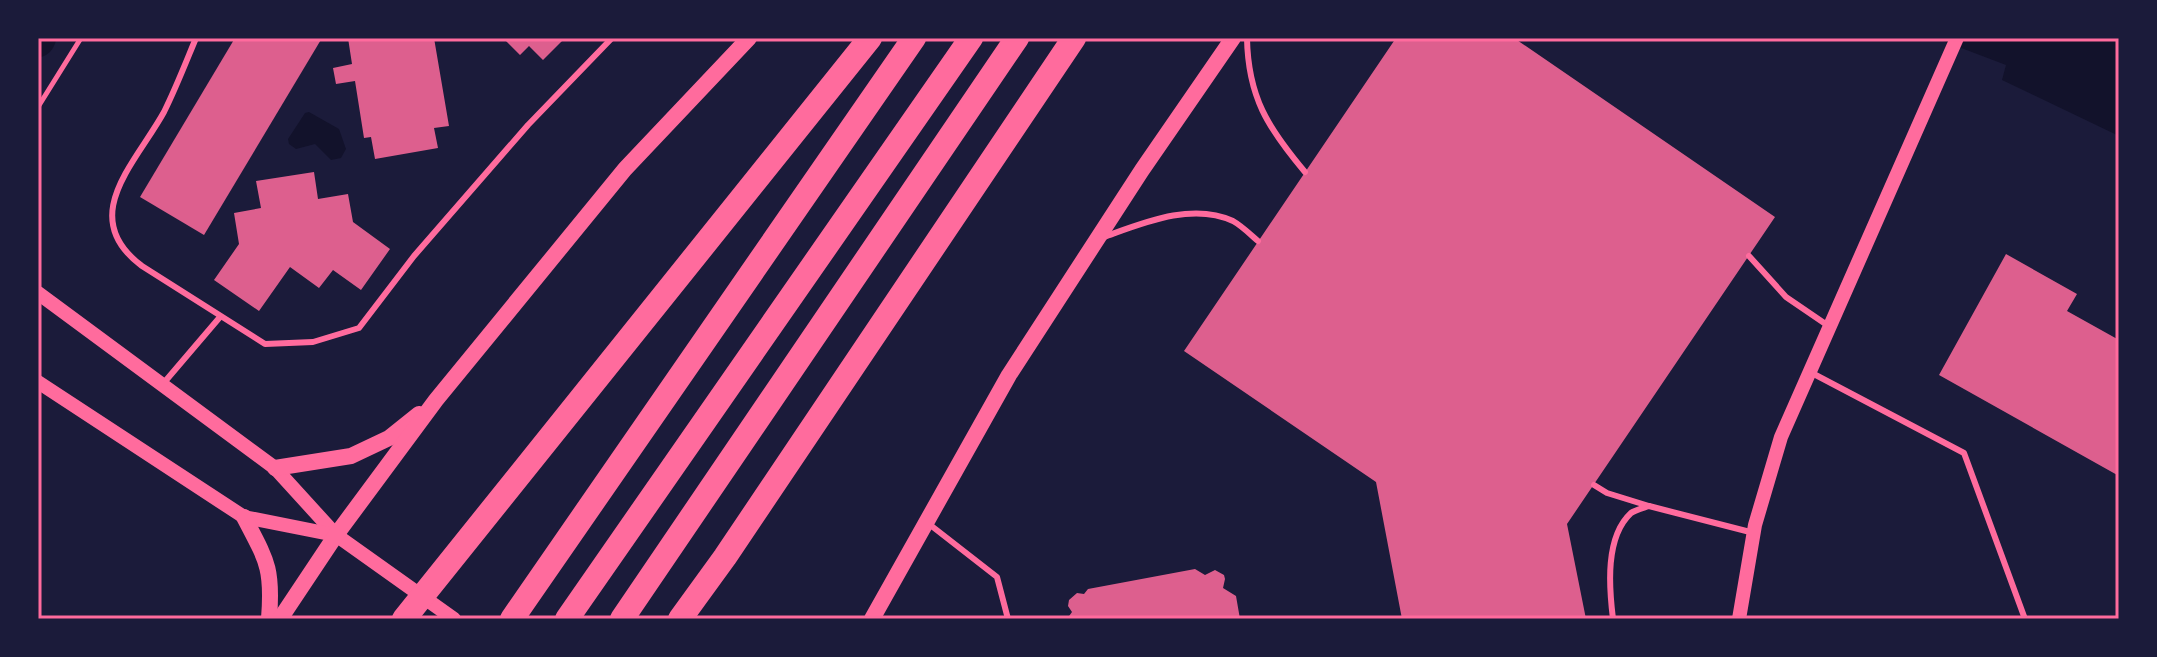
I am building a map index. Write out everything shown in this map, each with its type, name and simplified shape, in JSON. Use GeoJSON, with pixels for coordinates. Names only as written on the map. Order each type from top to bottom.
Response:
{"type":"FeatureCollection","features":[{"type":"Feature","properties":{"kind":"highway"},"geometry":{"type":"LineString","coordinates":[[404,619],[870,38]]}},
{"type":"Feature","properties":{"kind":"highway"},"geometry":{"type":"LineString","coordinates":[[512,619],[914,38]]}},
{"type":"Feature","properties":{"kind":"highway"},"geometry":{"type":"LineString","coordinates":[[567,619],[971,38]]}},
{"type":"Feature","properties":{"kind":"highway"},"geometry":{"type":"LineString","coordinates":[[622,619],[1017,38]]}},
{"type":"Feature","properties":{"kind":"highway"},"geometry":{"type":"LineString","coordinates":[[680,619],[725,557],[1074,38]]}},
{"type":"Feature","properties":{"kind":"main road"},"geometry":{"type":"LineString","coordinates":[[280,619],[336,535],[436,400],[625,169],[749,38]]}},
{"type":"Feature","properties":{"kind":"main road"},"geometry":{"type":"LineString","coordinates":[[872,619],[1009,375],[1233,38]]}},
{"type":"Feature","properties":{"kind":"main road"},"geometry":{"type":"LineString","coordinates":[[275,468],[351,456],[389,438],[436,400]]}},
{"type":"Feature","properties":{"kind":"main road"},"geometry":{"type":"LineString","coordinates":[[244,517],[267,560],[271,587],[269,619]]}},
{"type":"Feature","properties":{"kind":"street"},"geometry":{"type":"LineString","coordinates":[[1739,619],[1754,533],[1781,437],[1957,38]]}},
{"type":"Feature","properties":{"kind":"street"},"geometry":{"type":"LineString","coordinates":[[38,293],[275,468],[336,535],[454,619]]}},
{"type":"Feature","properties":{"kind":"street"},"geometry":{"type":"LineString","coordinates":[[38,382],[244,517],[336,535]]}},
{"type":"Feature","properties":{"kind":"lane"},"geometry":{"type":"LineString","coordinates":[[196,38],[165,110],[113,197],[111,214],[115,236],[128,256],[265,344],[313,342],[359,328],[414,256],[528,125],[612,38]]}},
{"type":"Feature","properties":{"kind":"lane"},"geometry":{"type":"LineString","coordinates":[[1247,38],[1248,66],[1256,98],[1276,138],[1305,172]]}},
{"type":"Feature","properties":{"kind":"lane"},"geometry":{"type":"LineString","coordinates":[[1096,240],[1152,220],[1197,213],[1233,221],[1258,241]]}},
{"type":"Feature","properties":{"kind":"lane"},"geometry":{"type":"LineString","coordinates":[[1749,256],[1786,297],[1830,327]]}},
{"type":"Feature","properties":{"kind":"lane"},"geometry":{"type":"LineString","coordinates":[[162,385],[220,317]]}},
{"type":"Feature","properties":{"kind":"lane"},"geometry":{"type":"LineString","coordinates":[[1810,372],[1964,453],[2025,619]]}},
{"type":"Feature","properties":{"kind":"lane"},"geometry":{"type":"LineString","coordinates":[[1594,485],[1607,493],[1649,506],[1754,533]]}},
{"type":"Feature","properties":{"kind":"lane"},"geometry":{"type":"LineString","coordinates":[[1613,619],[1610,556],[1632,512],[1649,506]]}},
{"type":"Feature","properties":{"kind":"lane"},"geometry":{"type":"LineString","coordinates":[[926,522],[997,577],[1008,619]]}},
{"type":"Feature","properties":{"kind":"path"},"geometry":{"type":"LineString","coordinates":[[38,107],[81,38]]}},
{"type":"Feature","properties":{"kind":"shaded area"},"geometry":{"type":"Polygon","coordinates":[[[1935,38],[2119,38],[2119,136],[2002,80],[2006,65],[1935,38]]]}},
{"type":"Feature","properties":{"kind":"shaded area"},"geometry":{"type":"Polygon","coordinates":[[[309,112],[339,129],[346,149],[341,158],[331,160],[315,144],[296,149],[289,144],[288,139],[305,113],[309,112]]]}},
{"type":"Feature","properties":{"kind":"building"},"geometry":{"type":"Polygon","coordinates":[[[235,38],[322,38],[204,235],[140,197],[235,38]]]}},
{"type":"Feature","properties":{"kind":"building"},"geometry":{"type":"Polygon","coordinates":[[[348,38],[434,38],[449,126],[434,128],[438,148],[375,159],[371,137],[364,138],[355,81],[336,84],[333,68],[352,64],[348,38]]]}},
{"type":"Feature","properties":{"kind":"building"},"geometry":{"type":"Polygon","coordinates":[[[503,38],[565,38],[543,60],[529,46],[520,55],[503,38]]]}},
{"type":"Feature","properties":{"kind":"building"},"geometry":{"type":"Polygon","coordinates":[[[1396,38],[1514,38],[1775,217],[1567,524],[1586,619],[1402,619],[1376,482],[1184,351],[1396,38]]]}},
{"type":"Feature","properties":{"kind":"building"},"geometry":{"type":"Polygon","coordinates":[[[314,172],[318,199],[348,194],[353,222],[390,249],[361,290],[333,270],[319,288],[290,267],[259,311],[214,280],[239,244],[234,213],[261,208],[256,181],[314,172]]]}},
{"type":"Feature","properties":{"kind":"building"},"geometry":{"type":"Polygon","coordinates":[[[2006,254],[2077,294],[2067,311],[2119,340],[2119,476],[1939,375],[2006,254]]]}},
{"type":"Feature","properties":{"kind":"building"},"geometry":{"type":"Polygon","coordinates":[[[1195,569],[1205,575],[1215,570],[1224,575],[1223,588],[1236,596],[1240,619],[1067,619],[1072,612],[1068,606],[1069,600],[1077,593],[1195,569]]]}}]}
